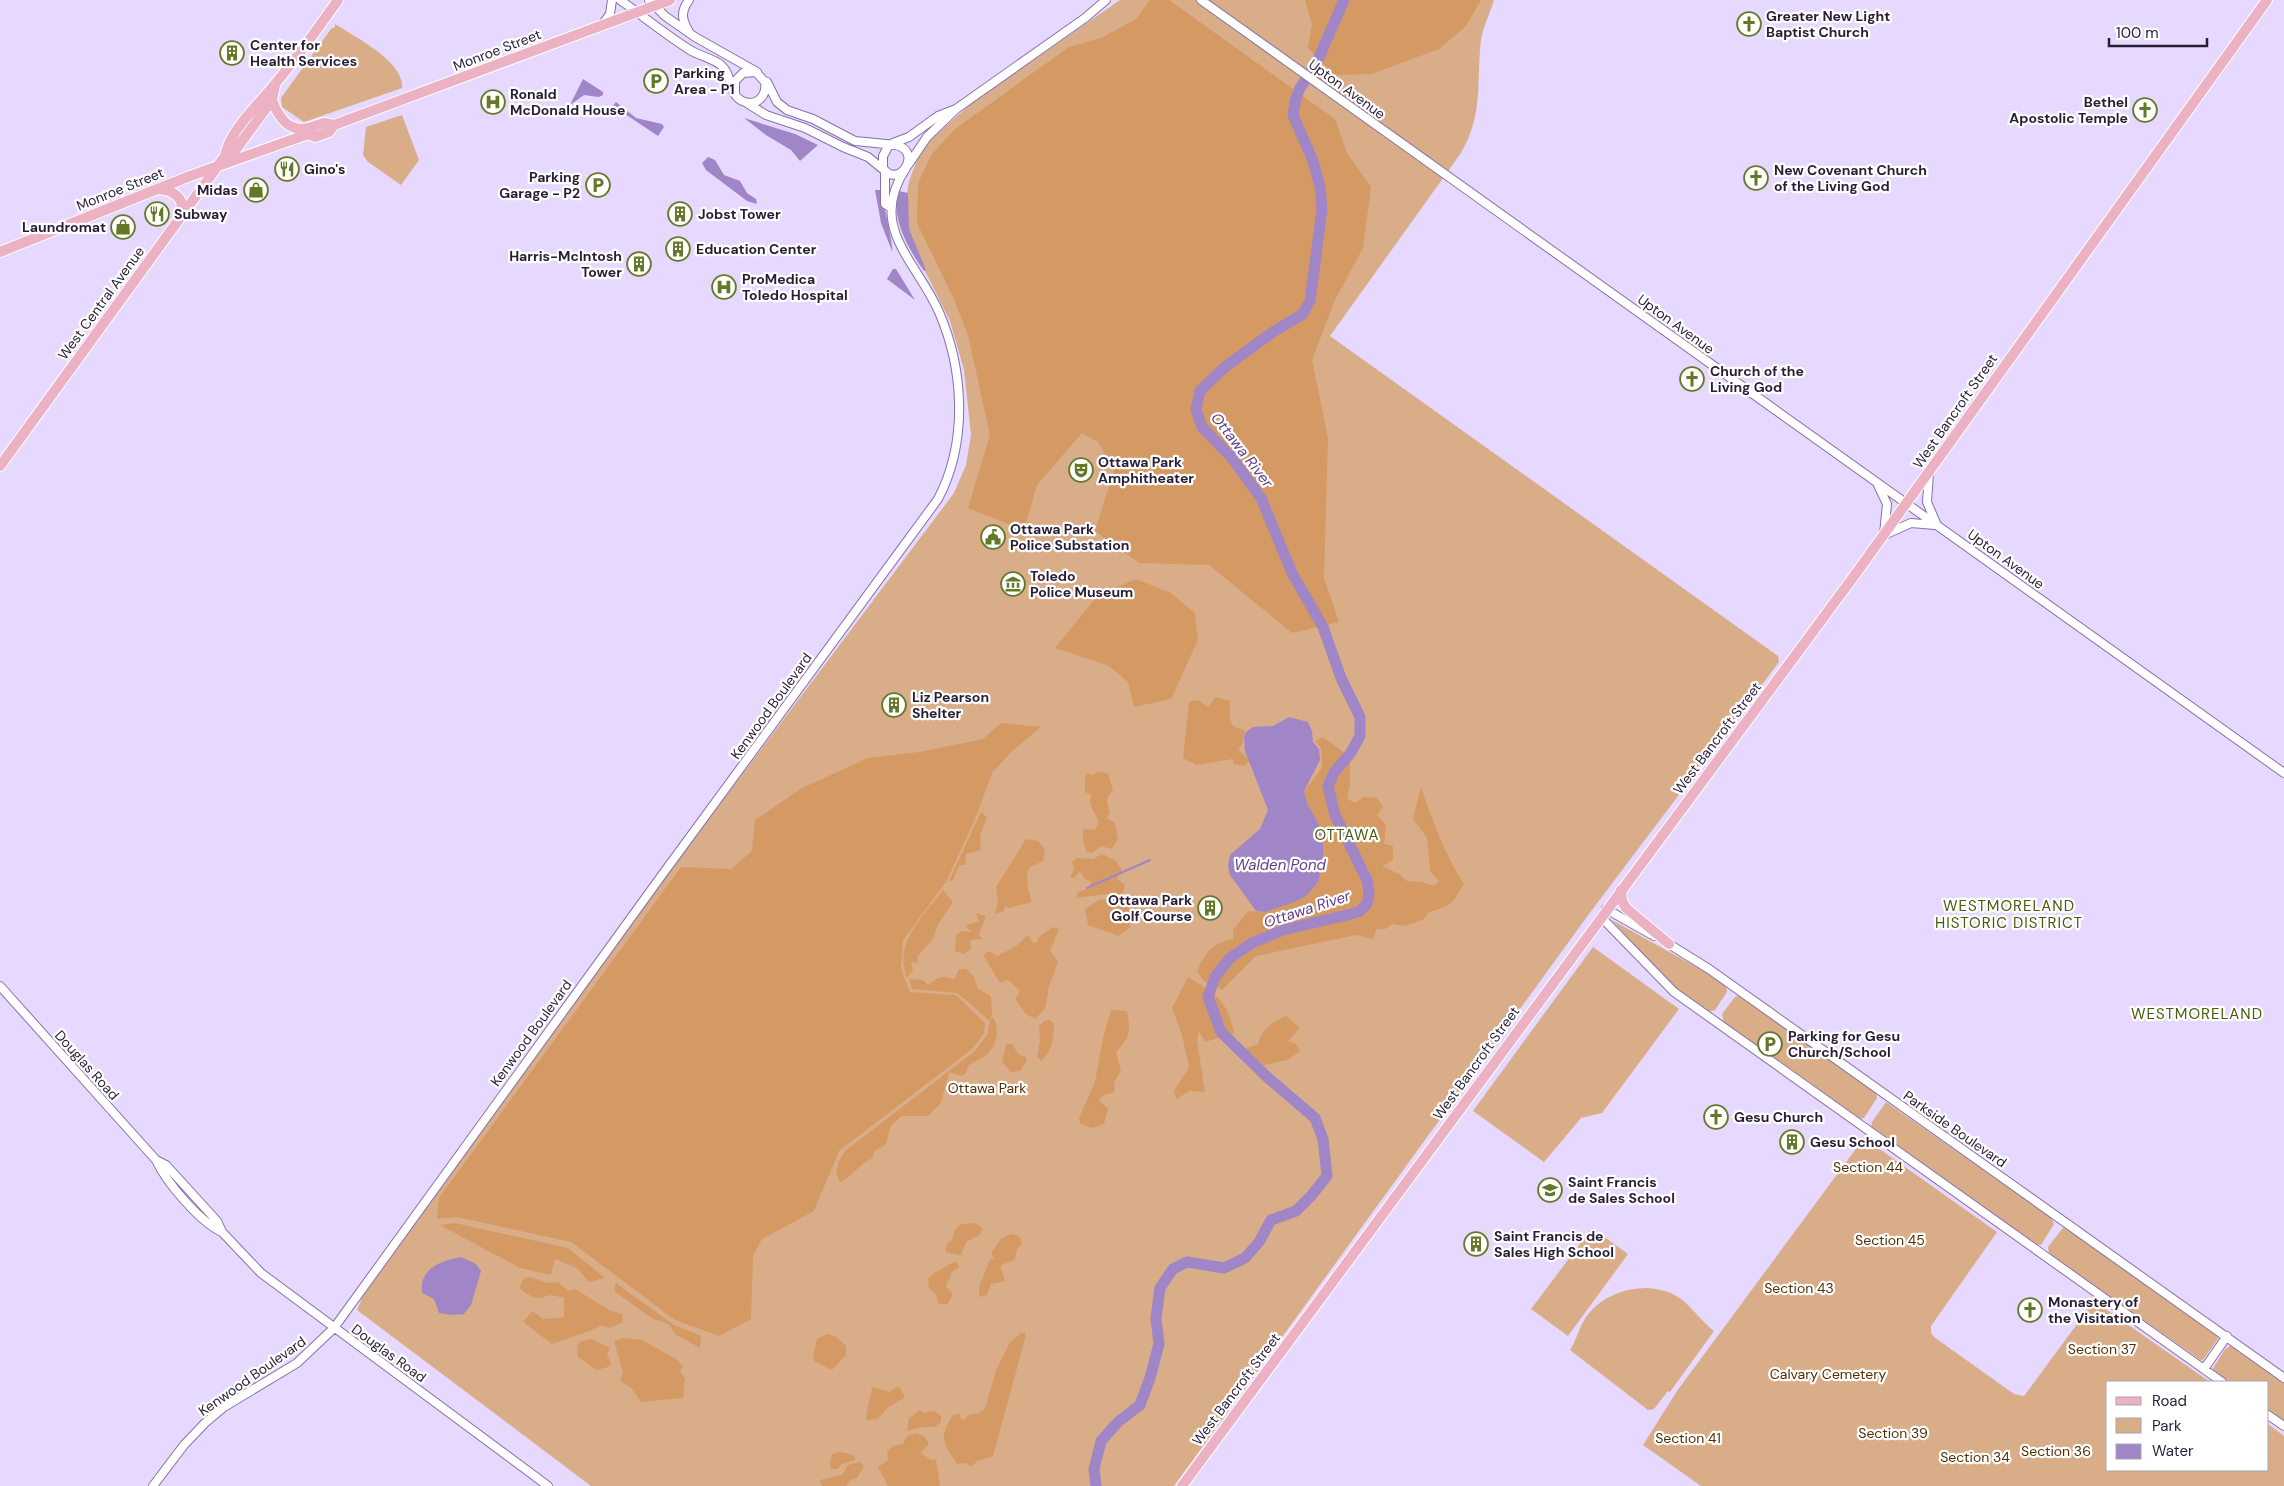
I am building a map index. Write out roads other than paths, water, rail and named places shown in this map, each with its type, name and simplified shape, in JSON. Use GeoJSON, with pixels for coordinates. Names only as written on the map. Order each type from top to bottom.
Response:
{"type":"FeatureCollection","features":[{"type":"Feature","properties":{"kind":"main road","name":"West Central Avenue"},"geometry":{"type":"LineString","coordinates":[[0,466],[218,166],[225,156],[227,146],[338,0]]}},
{"type":"Feature","properties":{"kind":"main road","name":"Monroe Street"},"geometry":{"type":"LineString","coordinates":[[0,252],[324,123],[334,125],[637,12],[652,3],[670,0]]}},
{"type":"Feature","properties":{"kind":"main road","name":"West Bancroft Street"},"geometry":{"type":"LineString","coordinates":[[1182,1486],[1884,535],[2012,352],[2267,0]]}},
{"type":"Feature","properties":{"kind":"main road","name":"West Central Avenue"},"geometry":{"type":"LineString","coordinates":[[225,156],[234,152],[272,100],[275,85]]}},
{"type":"Feature","properties":{"kind":"main road"},"geometry":{"type":"LineString","coordinates":[[272,100],[277,114],[286,124],[310,130]]}},
{"type":"Feature","properties":{"kind":"main road"},"geometry":{"type":"LineString","coordinates":[[157,189],[170,191],[179,197],[182,211],[177,222]]}},
{"type":"Feature","properties":{"kind":"main road"},"geometry":{"type":"LineString","coordinates":[[1621,890],[1622,901],[1626,908],[1669,944]]}},
{"type":"Feature","properties":{"kind":"street"},"geometry":{"type":"LineString","coordinates":[[602,25],[610,14],[612,0]]}},
{"type":"Feature","properties":{"kind":"street"},"geometry":{"type":"LineString","coordinates":[[620,0],[689,49],[720,65],[727,73],[732,91],[739,99],[761,113],[800,126],[868,157],[885,171],[896,174],[907,167]]}},
{"type":"Feature","properties":{"kind":"street"},"geometry":{"type":"LineString","coordinates":[[689,0],[684,7],[682,16],[690,34]]}},
{"type":"Feature","properties":{"kind":"street"},"geometry":{"type":"LineString","coordinates":[[890,207],[895,185],[927,137],[956,108],[1085,18],[1106,0]]}},
{"type":"Feature","properties":{"kind":"street","name":"Upton Avenue"},"geometry":{"type":"LineString","coordinates":[[1202,0],[2284,773]]}},
{"type":"Feature","properties":{"kind":"street"},"geometry":{"type":"LineString","coordinates":[[652,3],[690,34],[750,67],[767,81],[777,102],[787,110],[817,121],[851,139],[892,144],[906,150],[907,167]]}},
{"type":"Feature","properties":{"kind":"street"},"geometry":{"type":"LineString","coordinates":[[735,93],[735,81],[741,74],[750,71],[761,76],[766,88],[763,96],[756,102],[747,103]]}},
{"type":"Feature","properties":{"kind":"street"},"geometry":{"type":"LineString","coordinates":[[885,171],[883,156],[892,144],[909,137],[938,116],[956,108]]}},
{"type":"Feature","properties":{"kind":"street","name":"Kenwood Boulevard"},"geometry":{"type":"LineString","coordinates":[[153,1486],[184,1445],[205,1423],[224,1407],[297,1363],[334,1328],[662,875],[932,508],[946,484],[954,459],[959,424],[956,369],[948,336],[932,299],[901,247],[890,207],[885,204],[885,171]]}},
{"type":"Feature","properties":{"kind":"street"},"geometry":{"type":"LineString","coordinates":[[1875,481],[1887,504],[1884,535],[1912,523],[1937,525],[1927,502],[1929,473]]}},
{"type":"Feature","properties":{"kind":"street"},"geometry":{"type":"LineString","coordinates":[[1604,913],[1674,992],[2221,1381]]}},
{"type":"Feature","properties":{"kind":"street","name":"Parkside Boulevard"},"geometry":{"type":"LineString","coordinates":[[1604,913],[1669,944],[1736,988],[2284,1378]]}},
{"type":"Feature","properties":{"kind":"street","name":"Douglas Road"},"geometry":{"type":"LineString","coordinates":[[0,986],[156,1160],[173,1172],[217,1221],[222,1232],[261,1272],[548,1486]]}},
{"type":"Feature","properties":{"kind":"street"},"geometry":{"type":"LineString","coordinates":[[2204,1369],[2227,1336]]}},
{"type":"Feature","properties":{"kind":"street"},"geometry":{"type":"LineString","coordinates":[[2269,1416],[2284,1426]]}},
{"type":"Feature","properties":{"kind":"water"},"geometry":{"type":"Polygon","coordinates":[[[583,79],[603,92],[603,95],[599,97],[584,95],[570,105],[583,79]]]}},
{"type":"Feature","properties":{"kind":"water"},"geometry":{"type":"Polygon","coordinates":[[[616,102],[636,118],[662,124],[664,127],[658,136],[613,106],[616,102]]]}},
{"type":"Feature","properties":{"kind":"water"},"geometry":{"type":"Polygon","coordinates":[[[744,118],[795,134],[818,145],[800,161],[791,150],[766,135],[744,118]]]}},
{"type":"Feature","properties":{"kind":"water"},"geometry":{"type":"Polygon","coordinates":[[[708,157],[715,160],[724,175],[740,181],[747,193],[756,199],[757,204],[747,201],[706,170],[702,163],[708,157]]]}},
{"type":"Feature","properties":{"kind":"water"},"geometry":{"type":"Polygon","coordinates":[[[875,190],[882,190],[892,251],[881,223],[875,190]]]}},
{"type":"Feature","properties":{"kind":"water"},"geometry":{"type":"Polygon","coordinates":[[[899,191],[908,193],[909,229],[926,270],[924,271],[902,233],[897,212],[899,191]]]}},
{"type":"Feature","properties":{"kind":"water"},"geometry":{"type":"Polygon","coordinates":[[[893,269],[896,269],[915,300],[887,279],[893,269]]]}},
{"type":"Feature","properties":{"kind":"water","name":"Walden Pond"},"geometry":{"type":"Polygon","coordinates":[[[1289,717],[1308,722],[1312,731],[1313,742],[1319,749],[1320,760],[1304,791],[1307,803],[1319,825],[1323,845],[1323,860],[1318,882],[1307,895],[1297,901],[1266,912],[1256,911],[1230,875],[1228,866],[1230,855],[1260,829],[1268,810],[1245,751],[1244,737],[1246,732],[1253,727],[1273,726],[1289,717]]]}},
{"type":"Feature","properties":{"kind":"water"},"geometry":{"type":"Polygon","coordinates":[[[461,1257],[476,1264],[481,1271],[471,1305],[464,1314],[451,1315],[439,1313],[434,1299],[422,1293],[424,1277],[433,1267],[461,1257]]]}},
{"type":"Feature","properties":{"kind":"waterway","name":"Ottawa River"},"geometry":{"type":"LineString","coordinates":[[1096,1486],[1094,1469],[1101,1441],[1118,1422],[1140,1405],[1150,1378],[1159,1344],[1156,1318],[1160,1288],[1173,1269],[1187,1262],[1224,1268],[1245,1258],[1259,1242],[1271,1220],[1296,1211],[1327,1176],[1323,1139],[1315,1118],[1266,1076],[1221,1032],[1208,997],[1215,977],[1230,958],[1252,943],[1283,930],[1360,911],[1367,904],[1369,894],[1367,880],[1335,815],[1328,786],[1335,771],[1350,754],[1360,736],[1360,717],[1341,678],[1323,627],[1292,573],[1261,498],[1232,458],[1202,427],[1196,410],[1200,391],[1225,367],[1273,332],[1303,314],[1310,301],[1322,209],[1320,187],[1313,161],[1293,115],[1300,88],[1317,62],[1344,0]]}},
{"type":"Feature","properties":{"kind":"waterway"},"geometry":{"type":"LineString","coordinates":[[1087,888],[1150,860]]}},
{"type":"Feature","properties":{"kind":"place","name":"Greater New Light Baptist Church"},"geometry":{"type":"Point","coordinates":[1749,24]}},
{"type":"Feature","properties":{"kind":"place","name":"Center for Health Services"},"geometry":{"type":"Point","coordinates":[232,53]}},
{"type":"Feature","properties":{"kind":"place","name":"Parking Area - P1"},"geometry":{"type":"Point","coordinates":[656,81]}},
{"type":"Feature","properties":{"kind":"place","name":"Ronald McDonald House"},"geometry":{"type":"Point","coordinates":[493,102]}},
{"type":"Feature","properties":{"kind":"place","name":"Bethel Apostolic Temple"},"geometry":{"type":"Point","coordinates":[2145,110]}},
{"type":"Feature","properties":{"kind":"place","name":"Gino's"},"geometry":{"type":"Point","coordinates":[287,169]}},
{"type":"Feature","properties":{"kind":"place","name":"New Covenant Church of the Living God"},"geometry":{"type":"Point","coordinates":[1756,178]}},
{"type":"Feature","properties":{"kind":"place","name":"Parking Garage - P2"},"geometry":{"type":"Point","coordinates":[598,185]}},
{"type":"Feature","properties":{"kind":"place","name":"Midas"},"geometry":{"type":"Point","coordinates":[256,190]}},
{"type":"Feature","properties":{"kind":"place","name":"Subway"},"geometry":{"type":"Point","coordinates":[157,214]}},
{"type":"Feature","properties":{"kind":"place","name":"Jobst Tower"},"geometry":{"type":"Point","coordinates":[680,214]}},
{"type":"Feature","properties":{"kind":"place","name":"Laundromat"},"geometry":{"type":"Point","coordinates":[123,227]}},
{"type":"Feature","properties":{"kind":"place","name":"Education Center"},"geometry":{"type":"Point","coordinates":[678,249]}},
{"type":"Feature","properties":{"kind":"place","name":"Harris-McIntosh Tower"},"geometry":{"type":"Point","coordinates":[639,264]}},
{"type":"Feature","properties":{"kind":"place","name":"ProMedica Toledo Hospital"},"geometry":{"type":"Point","coordinates":[724,287]}},
{"type":"Feature","properties":{"kind":"place","name":"Church of the Living God"},"geometry":{"type":"Point","coordinates":[1692,379]}},
{"type":"Feature","properties":{"kind":"place","name":"Ottawa Park Amphitheater"},"geometry":{"type":"Point","coordinates":[1081,470]}},
{"type":"Feature","properties":{"kind":"place","name":"Ottawa Park Police Substation"},"geometry":{"type":"Point","coordinates":[993,537]}},
{"type":"Feature","properties":{"kind":"place","name":"Toledo Police Museum"},"geometry":{"type":"Point","coordinates":[1013,584]}},
{"type":"Feature","properties":{"kind":"place","name":"Liz Pearson Shelter"},"geometry":{"type":"Point","coordinates":[894,705]}},
{"type":"Feature","properties":{"kind":"place","name":"Ottawa Park Golf Course"},"geometry":{"type":"Point","coordinates":[1210,908]}},
{"type":"Feature","properties":{"kind":"place","name":"Parking for Gesu Church/School"},"geometry":{"type":"Point","coordinates":[1770,1044]}},
{"type":"Feature","properties":{"kind":"place","name":"Gesu Church"},"geometry":{"type":"Point","coordinates":[1716,1117]}},
{"type":"Feature","properties":{"kind":"place","name":"Gesu School"},"geometry":{"type":"Point","coordinates":[1792,1142]}},
{"type":"Feature","properties":{"kind":"place","name":"Saint Francis de Sales School"},"geometry":{"type":"Point","coordinates":[1550,1190]}},
{"type":"Feature","properties":{"kind":"place","name":"Saint Francis de Sales High School"},"geometry":{"type":"Point","coordinates":[1476,1244]}},
{"type":"Feature","properties":{"kind":"place","name":"Monastery of the Visitation"},"geometry":{"type":"Point","coordinates":[2030,1310]}},
{"type":"Feature","properties":{"kind":"district","name":"OTTAWA"},"geometry":{"type":"Point","coordinates":[1347,835]}},
{"type":"Feature","properties":{"kind":"district","name":"WESTMORELAND HISTORIC DISTRICT"},"geometry":{"type":"Point","coordinates":[2009,914]}},
{"type":"Feature","properties":{"kind":"district","name":"WESTMORELAND"},"geometry":{"type":"Point","coordinates":[2197,1014]}},
{"type":"Feature","properties":{"kind":"park label","name":"Ottawa Park"},"geometry":{"type":"Point","coordinates":[987,1088]}},
{"type":"Feature","properties":{"kind":"park label","name":"Section 44"},"geometry":{"type":"Point","coordinates":[1868,1167]}},
{"type":"Feature","properties":{"kind":"park label","name":"Section 45"},"geometry":{"type":"Point","coordinates":[1890,1240]}},
{"type":"Feature","properties":{"kind":"park label","name":"Section 43"},"geometry":{"type":"Point","coordinates":[1799,1288]}},
{"type":"Feature","properties":{"kind":"park label","name":"Section 37"},"geometry":{"type":"Point","coordinates":[2102,1349]}},
{"type":"Feature","properties":{"kind":"park label","name":"Calvary Cemetery"},"geometry":{"type":"Point","coordinates":[1828,1374]}},
{"type":"Feature","properties":{"kind":"park label","name":"Section 39"},"geometry":{"type":"Point","coordinates":[1893,1433]}},
{"type":"Feature","properties":{"kind":"park label","name":"Section 41"},"geometry":{"type":"Point","coordinates":[1688,1438]}},
{"type":"Feature","properties":{"kind":"park label","name":"Section 36"},"geometry":{"type":"Point","coordinates":[2056,1451]}},
{"type":"Feature","properties":{"kind":"park label","name":"Section 34"},"geometry":{"type":"Point","coordinates":[1975,1457]}}]}
